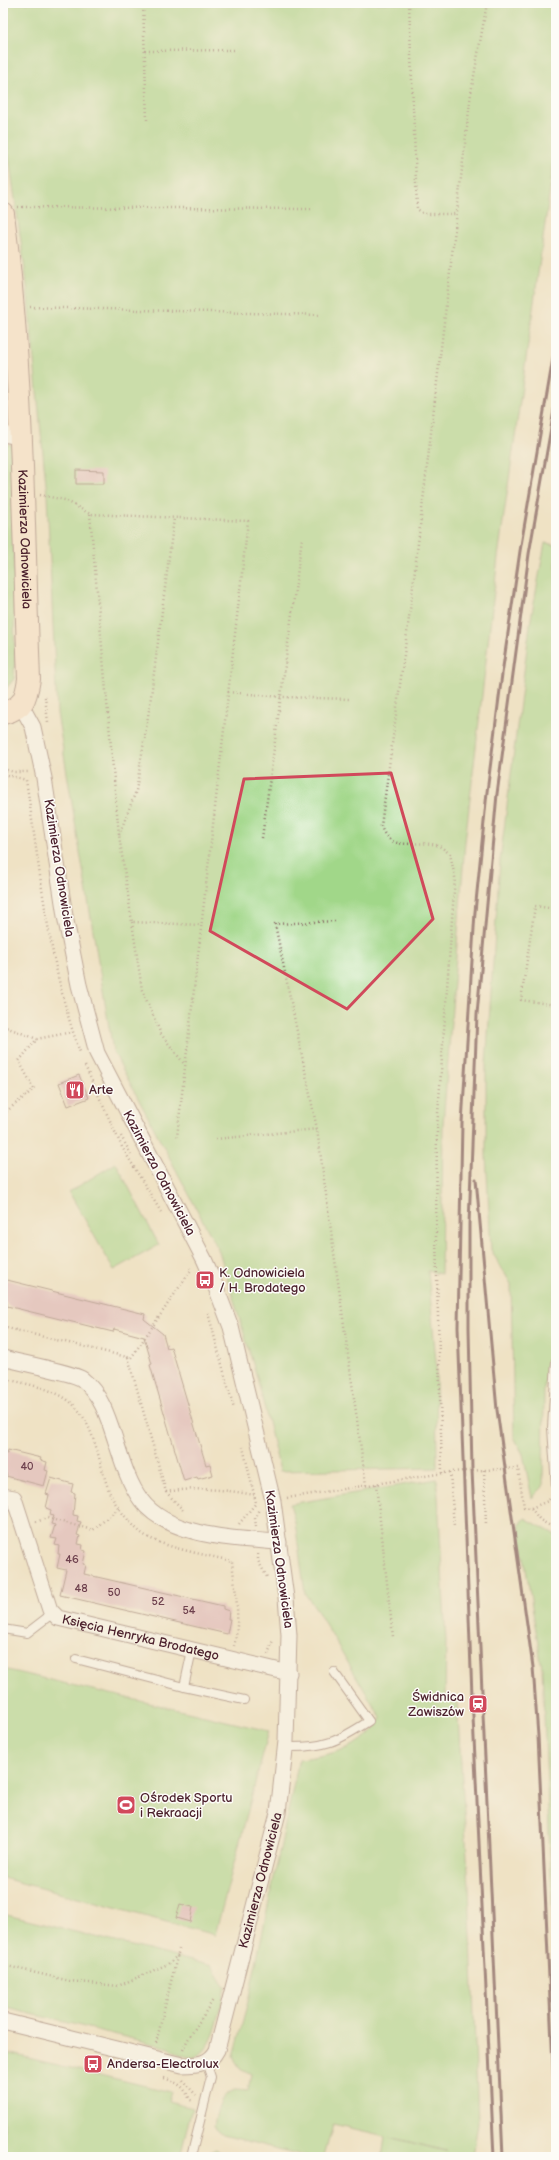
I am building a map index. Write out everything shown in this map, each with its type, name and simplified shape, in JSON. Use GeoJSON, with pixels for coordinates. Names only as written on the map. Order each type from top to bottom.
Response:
{"type":"FeatureCollection","features":[{"type":"Feature","properties":{"kind":"street","name":"Kazimierza Odnowiciela"},"geometry":{"type":"LineString","coordinates":[[8,210],[12,435],[29,679],[26,696],[12,709],[33,727],[42,770],[67,924],[79,985],[97,1053],[204,1259],[231,1327],[273,1503],[286,1598],[289,1673],[285,1747],[278,1813],[217,2050],[213,2058],[206,2062]]}},
{"type":"Feature","properties":{"kind":"street"},"geometry":{"type":"LineString","coordinates":[[3,1358],[80,1377],[92,1388],[106,1411],[128,1478],[141,1500],[155,1515],[182,1528],[236,1539],[279,1542]]}},
{"type":"Feature","properties":{"kind":"street","name":"Księcia Henryka Brodatego"},"geometry":{"type":"LineString","coordinates":[[3,1496],[14,1498],[50,1610],[58,1618],[289,1673]]}},
{"type":"Feature","properties":{"kind":"street"},"geometry":{"type":"LineString","coordinates":[[3,2021],[177,2064],[195,2065],[206,2062]]}},
{"type":"Feature","properties":{"kind":"lane"},"geometry":{"type":"LineString","coordinates":[[556,1362],[552,1428],[556,1487]]}},
{"type":"Feature","properties":{"kind":"lane"},"geometry":{"type":"LineString","coordinates":[[3,1629],[27,1633],[53,1613]]}},
{"type":"Feature","properties":{"kind":"lane"},"geometry":{"type":"LineString","coordinates":[[184,1686],[192,1650]]}},
{"type":"Feature","properties":{"kind":"lane"},"geometry":{"type":"LineString","coordinates":[[76,1660],[244,1700]]}},
{"type":"Feature","properties":{"kind":"lane"},"geometry":{"type":"LineString","coordinates":[[285,1747],[310,1747],[343,1738],[369,1721],[334,1672]]}},
{"type":"Feature","properties":{"kind":"lane"},"geometry":{"type":"LineString","coordinates":[[191,2157],[211,2077],[206,2062]]}},
{"type":"Feature","properties":{"kind":"path"},"geometry":{"type":"LineString","coordinates":[[143,3],[147,120]]}},
{"type":"Feature","properties":{"kind":"path"},"geometry":{"type":"LineString","coordinates":[[409,3],[417,209],[424,214],[456,214]]}},
{"type":"Feature","properties":{"kind":"path"},"geometry":{"type":"LineString","coordinates":[[442,1473],[436,1237],[437,1128],[455,877],[450,854],[437,845],[392,842],[384,836],[381,826],[428,464],[471,93],[487,3]]}},
{"type":"Feature","properties":{"kind":"path"},"geometry":{"type":"LineString","coordinates":[[144,51],[235,50]]}},
{"type":"Feature","properties":{"kind":"path"},"geometry":{"type":"LineString","coordinates":[[8,210],[313,209]]}},
{"type":"Feature","properties":{"kind":"path"},"geometry":{"type":"LineString","coordinates":[[27,307],[321,315]]}},
{"type":"Feature","properties":{"kind":"path"},"geometry":{"type":"LineString","coordinates":[[36,495],[47,495],[65,500],[90,514],[248,521],[177,1137]]}},
{"type":"Feature","properties":{"kind":"path"},"geometry":{"type":"LineString","coordinates":[[90,514],[119,835],[142,990],[160,1034],[185,1065]]}},
{"type":"Feature","properties":{"kind":"path"},"geometry":{"type":"LineString","coordinates":[[119,835],[136,791],[150,704],[174,518]]}},
{"type":"Feature","properties":{"kind":"path"},"geometry":{"type":"LineString","coordinates":[[262,838],[302,538]]}},
{"type":"Feature","properties":{"kind":"path"},"geometry":{"type":"LineString","coordinates":[[228,692],[281,697],[350,699]]}},
{"type":"Feature","properties":{"kind":"path"},"geometry":{"type":"LineString","coordinates":[[45,694],[48,724]]}},
{"type":"Feature","properties":{"kind":"path"},"geometry":{"type":"LineString","coordinates":[[3,769],[14,772],[42,770]]}},
{"type":"Feature","properties":{"kind":"path"},"geometry":{"type":"LineString","coordinates":[[3,774],[26,780],[56,965],[72,1032],[82,1057]]}},
{"type":"Feature","properties":{"kind":"path"},"geometry":{"type":"LineString","coordinates":[[556,909],[535,906],[521,1000],[556,1005]]}},
{"type":"Feature","properties":{"kind":"path"},"geometry":{"type":"LineString","coordinates":[[335,921],[275,924],[317,1129],[366,1485]]}},
{"type":"Feature","properties":{"kind":"path"},"geometry":{"type":"LineString","coordinates":[[132,922],[201,926]]}},
{"type":"Feature","properties":{"kind":"path"},"geometry":{"type":"LineString","coordinates":[[3,1026],[37,1039],[72,1032]]}},
{"type":"Feature","properties":{"kind":"path"},"geometry":{"type":"LineString","coordinates":[[3,1114],[34,1088],[20,1061],[37,1039]]}},
{"type":"Feature","properties":{"kind":"path"},"geometry":{"type":"LineString","coordinates":[[84,1063],[122,1147],[165,1219]]}},
{"type":"Feature","properties":{"kind":"path"},"geometry":{"type":"LineString","coordinates":[[113,1117],[125,1145],[167,1215]]}},
{"type":"Feature","properties":{"kind":"path"},"geometry":{"type":"LineString","coordinates":[[216,1139],[317,1129]]}},
{"type":"Feature","properties":{"kind":"path"},"geometry":{"type":"LineString","coordinates":[[188,1264],[194,1276]]}},
{"type":"Feature","properties":{"kind":"path"},"geometry":{"type":"LineString","coordinates":[[3,1327],[131,1358],[191,1270]]}},
{"type":"Feature","properties":{"kind":"path"},"geometry":{"type":"LineString","coordinates":[[207,1307],[235,1413]]}},
{"type":"Feature","properties":{"kind":"path"},"geometry":{"type":"LineString","coordinates":[[128,1358],[166,1492],[187,1513]]}},
{"type":"Feature","properties":{"kind":"path"},"geometry":{"type":"LineString","coordinates":[[3,1378],[53,1392],[69,1401],[81,1415],[91,1432],[110,1492],[124,1516],[141,1533],[162,1543],[232,1561],[238,1616],[238,1629],[232,1653]]}},
{"type":"Feature","properties":{"kind":"path"},"geometry":{"type":"LineString","coordinates":[[235,1523],[241,1524],[256,1503],[242,1443]]}},
{"type":"Feature","properties":{"kind":"path"},"geometry":{"type":"LineString","coordinates":[[273,1503],[290,1498],[442,1473],[518,1468],[524,1507],[531,1508],[548,1501],[556,1491]]}},
{"type":"Feature","properties":{"kind":"path"},"geometry":{"type":"LineString","coordinates":[[484,1470],[486,1525]]}},
{"type":"Feature","properties":{"kind":"path"},"geometry":{"type":"LineString","coordinates":[[450,1472],[454,1526]]}},
{"type":"Feature","properties":{"kind":"path"},"geometry":{"type":"LineString","coordinates":[[376,1484],[393,1637]]}},
{"type":"Feature","properties":{"kind":"path"},"geometry":{"type":"LineString","coordinates":[[166,1492],[183,1489],[217,1489],[254,1495]]}},
{"type":"Feature","properties":{"kind":"path"},"geometry":{"type":"LineString","coordinates":[[258,1491],[260,1507],[255,1518],[258,1561],[270,1584]]}},
{"type":"Feature","properties":{"kind":"path"},"geometry":{"type":"LineString","coordinates":[[34,1523],[47,1518],[93,1530],[119,1508]]}},
{"type":"Feature","properties":{"kind":"path"},"geometry":{"type":"LineString","coordinates":[[531,1508],[540,1520],[556,1529]]}},
{"type":"Feature","properties":{"kind":"path"},"geometry":{"type":"LineString","coordinates":[[268,1668],[268,1649],[276,1635]]}},
{"type":"Feature","properties":{"kind":"path"},"geometry":{"type":"LineString","coordinates":[[155,2048],[179,1949]]}},
{"type":"Feature","properties":{"kind":"path"},"geometry":{"type":"LineString","coordinates":[[3,1965],[70,1981],[118,1986],[168,1964],[178,1955]]}},
{"type":"Feature","properties":{"kind":"path"},"geometry":{"type":"LineString","coordinates":[[177,2064],[186,2041],[215,1996]]}},
{"type":"Feature","properties":{"kind":"path"},"geometry":{"type":"LineString","coordinates":[[164,2078],[178,2082],[184,2088],[190,2100],[204,2104]]}},
{"type":"Feature","properties":{"kind":"highlighted area"},"geometry":{"type":"Polygon","coordinates":[[[391,773],[433,919],[347,1009],[210,931],[244,779],[391,773]]]}},
{"type":"Feature","properties":{"kind":"green space"},"geometry":{"type":"Polygon","coordinates":[[[3,3],[556,3],[556,146],[498,557],[465,842],[443,1124],[441,1274],[428,1271],[436,1362],[437,1468],[280,1471],[257,1377],[219,1251],[113,1051],[57,713],[47,495],[26,277],[3,115],[3,3]]]}},
{"type":"Feature","properties":{"kind":"green space"},"geometry":{"type":"Polygon","coordinates":[[[3,443],[12,445],[15,662],[14,679],[3,692],[3,443]]]}},
{"type":"Feature","properties":{"kind":"green space"},"geometry":{"type":"Polygon","coordinates":[[[545,543],[556,545],[556,1285],[544,1388],[543,1487],[532,1498],[523,1454],[514,1437],[511,1284],[491,1250],[486,1155],[486,1064],[500,861],[530,624],[545,543]]]}},
{"type":"Feature","properties":{"kind":"green space"},"geometry":{"type":"Polygon","coordinates":[[[116,1163],[159,1245],[114,1270],[69,1192],[116,1163]]]}},
{"type":"Feature","properties":{"kind":"green space"},"geometry":{"type":"Polygon","coordinates":[[[437,1479],[446,1642],[445,1697],[457,1703],[469,1886],[478,2123],[473,2157],[382,2157],[385,2136],[333,2124],[324,2157],[309,2157],[223,2135],[214,2127],[219,2105],[225,2095],[235,2090],[248,2091],[251,2074],[240,2068],[233,2057],[247,2006],[299,1759],[334,1752],[358,1743],[375,1728],[381,1718],[315,1607],[305,1594],[295,1522],[290,1504],[437,1479]]]}},
{"type":"Feature","properties":{"kind":"green space"},"geometry":{"type":"Polygon","coordinates":[[[525,1518],[556,1535],[556,1993],[542,1668],[519,1526],[525,1518]]]}},
{"type":"Feature","properties":{"kind":"green space","name":"Ośrodek Sportu i Rekraacji"},"geometry":{"type":"Polygon","coordinates":[[[3,1669],[269,1731],[215,1935],[3,1878],[3,1669]]]}},
{"type":"Feature","properties":{"kind":"green space"},"geometry":{"type":"Polygon","coordinates":[[[3,1914],[212,1966],[225,1987],[216,2028],[207,2047],[201,2053],[193,2057],[187,2057],[170,2048],[3,2007],[3,1914]]]}},
{"type":"Feature","properties":{"kind":"green space"},"geometry":{"type":"Polygon","coordinates":[[[3,2052],[171,2092],[168,2102],[192,2108],[180,2157],[3,2157],[3,2052]]]}},
{"type":"Feature","properties":{"kind":"green space"},"geometry":{"type":"Polygon","coordinates":[[[216,2149],[227,2157],[205,2157],[206,2154],[216,2149]]]}},
{"type":"Feature","properties":{"kind":"building"},"geometry":{"type":"Polygon","coordinates":[[[76,470],[104,471],[104,484],[76,484],[76,470]]]}},
{"type":"Feature","properties":{"kind":"building"},"geometry":{"type":"Polygon","coordinates":[[[79,1075],[89,1098],[68,1106],[59,1083],[79,1075]]]}},
{"type":"Feature","properties":{"kind":"building"},"geometry":{"type":"Polygon","coordinates":[[[3,1279],[145,1314],[144,1319],[163,1334],[167,1348],[171,1347],[206,1465],[210,1464],[213,1475],[198,1479],[197,1477],[184,1481],[150,1365],[152,1364],[144,1337],[114,1329],[113,1332],[7,1306],[7,1303],[3,1301],[3,1279]]]}},
{"type":"Feature","properties":{"kind":"building"},"geometry":{"type":"Polygon","coordinates":[[[8,1450],[41,1458],[40,1460],[47,1462],[45,1470],[48,1471],[44,1486],[6,1476],[7,1474],[3,1473],[3,1453],[7,1454],[8,1450]]]}},
{"type":"Feature","properties":{"kind":"building"},"geometry":{"type":"Polygon","coordinates":[[[51,1478],[73,1484],[71,1492],[75,1493],[73,1515],[78,1516],[77,1521],[81,1522],[77,1535],[80,1536],[78,1544],[83,1545],[82,1550],[86,1551],[83,1564],[86,1565],[84,1574],[223,1606],[223,1609],[229,1611],[228,1619],[230,1619],[227,1634],[60,1595],[66,1570],[57,1568],[60,1554],[58,1554],[59,1546],[55,1545],[57,1539],[51,1538],[55,1525],[51,1524],[54,1516],[50,1515],[51,1510],[46,1508],[49,1495],[46,1494],[51,1478]]]}},
{"type":"Feature","properties":{"kind":"building"},"geometry":{"type":"Polygon","coordinates":[[[180,1904],[193,1907],[190,1922],[176,1918],[180,1904]]]}},
{"type":"Feature","properties":{"kind":"railway"},"geometry":{"type":"LineString","coordinates":[[494,2157],[472,1696],[458,1327],[462,1123],[475,912],[487,792],[520,551],[556,341]]}},
{"type":"Feature","properties":{"kind":"railway"},"geometry":{"type":"LineString","coordinates":[[503,2157],[472,1470],[469,1328],[469,1224],[477,1014],[497,794],[529,554],[556,399]]}},
{"type":"Feature","properties":{"kind":"railway"},"geometry":{"type":"LineString","coordinates":[[476,1179],[497,1410],[533,1667],[538,1736],[556,2132]]}},
{"type":"Feature","properties":{"kind":"place","name":"Arte"},"geometry":{"type":"Point","coordinates":[75,1090]}},
{"type":"Feature","properties":{"kind":"place","name":"K. Odnowiciela / H. Brodatego"},"geometry":{"type":"Point","coordinates":[205,1280]}},
{"type":"Feature","properties":{"kind":"place","name":"Świdnica Zawiszów"},"geometry":{"type":"Point","coordinates":[478,1704]}},
{"type":"Feature","properties":{"kind":"place","name":"Ośrodek Sportu i Rekraacji"},"geometry":{"type":"Point","coordinates":[126,1805]}},
{"type":"Feature","properties":{"kind":"place","name":"Andersa-Electrolux"},"geometry":{"type":"Point","coordinates":[93,2064]}}]}
